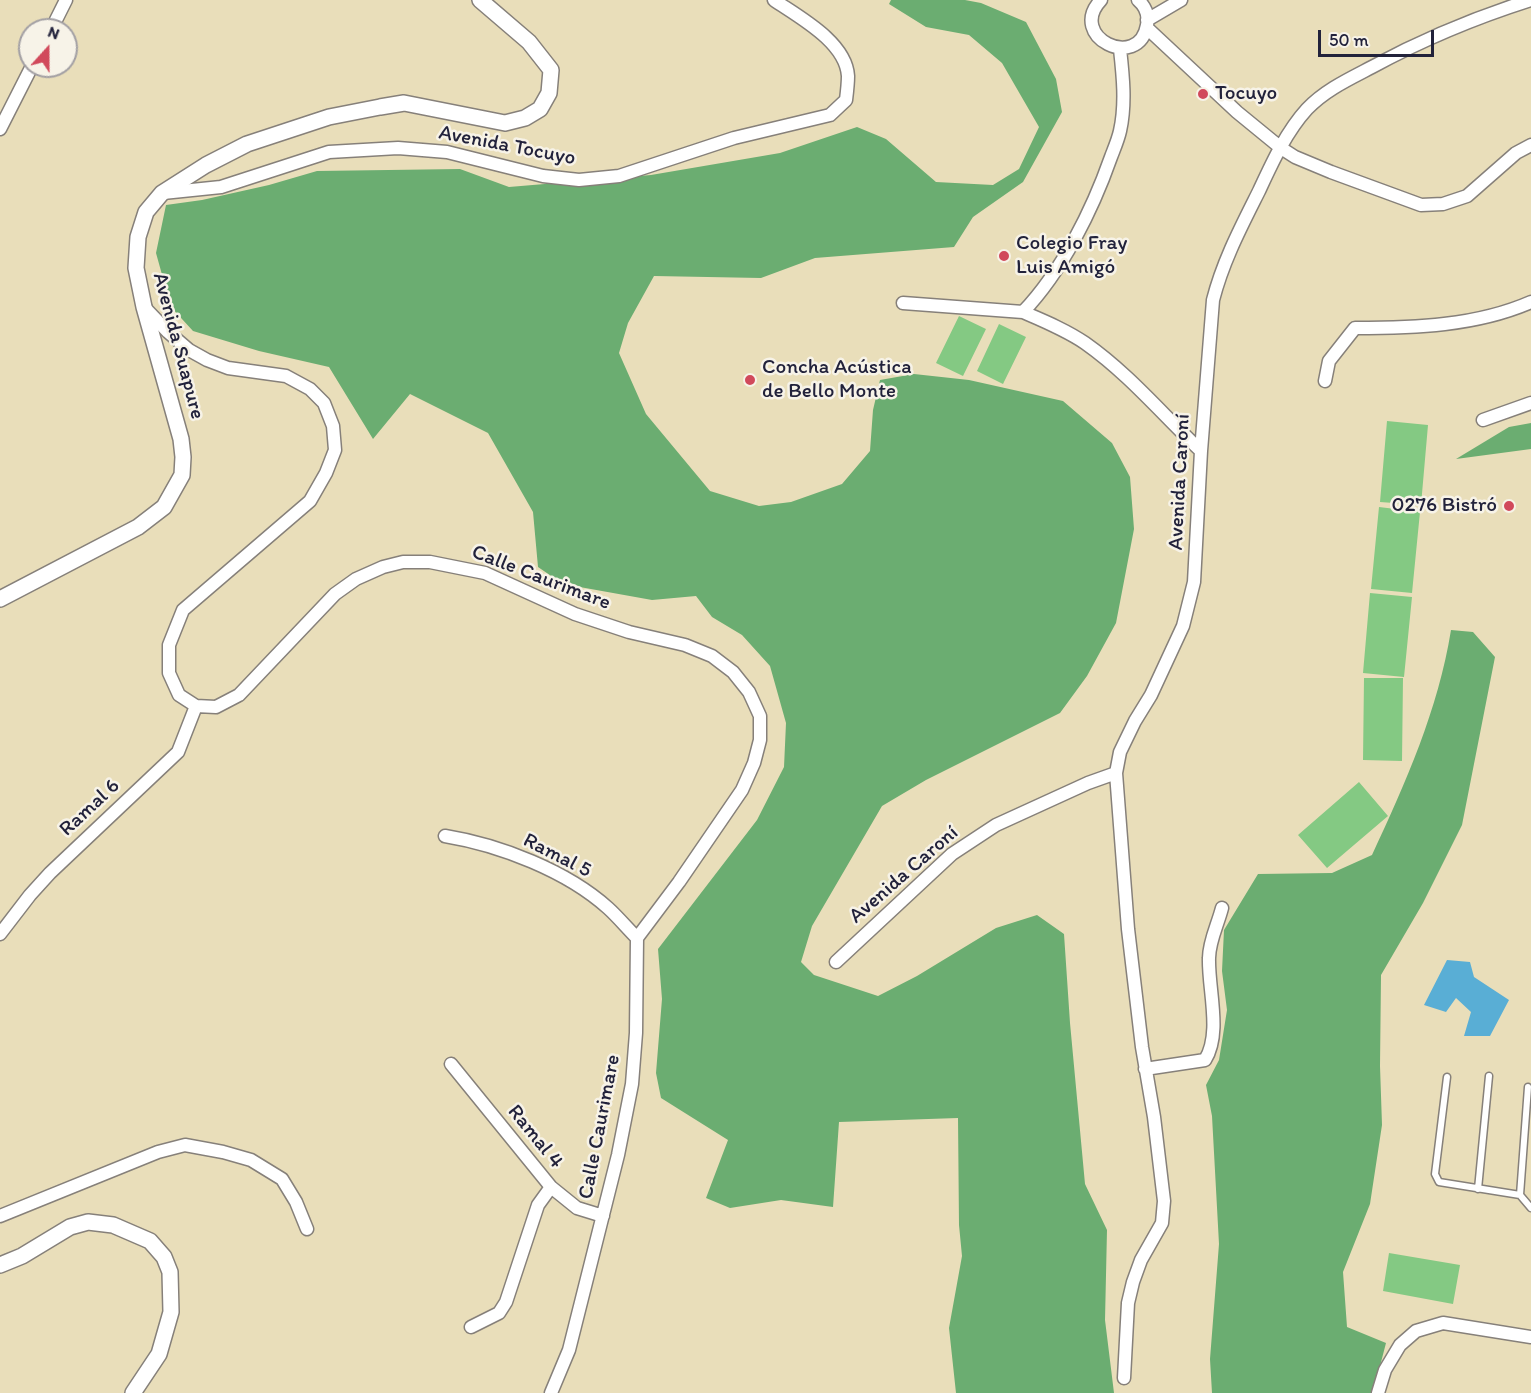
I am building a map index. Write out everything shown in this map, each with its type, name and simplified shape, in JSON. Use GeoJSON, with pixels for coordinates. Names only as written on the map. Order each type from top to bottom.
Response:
{"type":"FeatureCollection","features":[{"type":"Feature","properties":{"kind":"street"},"geometry":{"type":"LineString","coordinates":[[57,18],[66,0]]}},
{"type":"Feature","properties":{"kind":"street","name":"Avenida Suapure"},"geometry":{"type":"LineString","coordinates":[[0,598],[138,528],[164,507],[182,475],[183,457],[180,440],[144,307],[136,268],[138,237],[146,212],[162,193],[206,165],[248,144],[329,117],[404,103],[505,123],[525,118],[540,109],[549,93],[551,70],[529,42],[480,0]]}},
{"type":"Feature","properties":{"kind":"street","name":"Avenida Tocuyo"},"geometry":{"type":"LineString","coordinates":[[162,193],[221,187],[329,152],[398,148],[447,152],[543,176],[579,180],[619,176],[734,138],[830,115],[846,100],[848,74],[841,55],[825,35],[774,0]]}},
{"type":"Feature","properties":{"kind":"street"},"geometry":{"type":"LineString","coordinates":[[1101,0],[1093,15],[1095,34],[1101,41],[1120,49],[1137,42],[1147,24],[1181,0]]}},
{"type":"Feature","properties":{"kind":"street"},"geometry":{"type":"LineString","coordinates":[[1138,0],[1145,8],[1147,24],[1237,112],[1295,157],[1331,172],[1422,205],[1443,204],[1467,196],[1516,153],[1531,145]]}},
{"type":"Feature","properties":{"kind":"street","name":"Avenida Caroní"},"geometry":{"type":"LineString","coordinates":[[836,962],[952,854],[996,825],[1116,773],[1120,752],[1151,695],[1183,626],[1194,582],[1200,451],[1213,300],[1218,279],[1237,234],[1281,148],[1307,109],[1351,77],[1395,53],[1445,30],[1531,0]]}},
{"type":"Feature","properties":{"kind":"street"},"geometry":{"type":"LineString","coordinates":[[1023,312],[1041,294],[1088,215],[1106,173],[1120,131],[1124,88],[1120,49]]}},
{"type":"Feature","properties":{"kind":"street"},"geometry":{"type":"LineString","coordinates":[[0,129],[26,78]]}},
{"type":"Feature","properties":{"kind":"street"},"geometry":{"type":"LineString","coordinates":[[1325,381],[1329,362],[1354,328],[1410,328],[1475,320],[1531,302]]}},
{"type":"Feature","properties":{"kind":"street"},"geometry":{"type":"LineString","coordinates":[[903,303],[1023,312],[1052,325],[1084,342],[1117,368],[1148,396],[1200,451]]}},
{"type":"Feature","properties":{"kind":"street"},"geometry":{"type":"LineString","coordinates":[[144,307],[189,350],[207,360],[228,368],[286,376],[310,389],[324,403],[333,426],[335,450],[326,473],[310,501],[183,610],[169,645],[169,673],[179,695],[196,706]]}},
{"type":"Feature","properties":{"kind":"street"},"geometry":{"type":"LineString","coordinates":[[1483,420],[1531,403]]}},
{"type":"Feature","properties":{"kind":"street","name":"Calle Caurimare"},"geometry":{"type":"LineString","coordinates":[[196,706],[216,706],[239,695],[335,594],[356,579],[383,567],[403,562],[430,562],[485,573],[575,614],[629,632],[686,645],[712,656],[733,672],[749,692],[760,716],[760,740],[754,763],[742,790],[637,938],[633,1084],[569,1350],[551,1393]]}},
{"type":"Feature","properties":{"kind":"street","name":"Ramal 6"},"geometry":{"type":"LineString","coordinates":[[0,934],[50,873],[178,752],[196,706]]}},
{"type":"Feature","properties":{"kind":"street"},"geometry":{"type":"LineString","coordinates":[[1116,773],[1128,929],[1164,1201],[1162,1223],[1141,1260],[1130,1293],[1124,1378]]}},
{"type":"Feature","properties":{"kind":"street","name":"Ramal 5"},"geometry":{"type":"LineString","coordinates":[[445,836],[510,853],[581,887],[608,908],[637,938]]}},
{"type":"Feature","properties":{"kind":"street"},"geometry":{"type":"LineString","coordinates":[[1145,1069],[1205,1060],[1212,1050],[1213,1023],[1209,955],[1222,908]]}},
{"type":"Feature","properties":{"kind":"street","name":"Ramal 4"},"geometry":{"type":"LineString","coordinates":[[451,1064],[551,1187],[577,1208],[603,1216]]}},
{"type":"Feature","properties":{"kind":"street"},"geometry":{"type":"LineString","coordinates":[[0,1216],[158,1152],[185,1145],[251,1160],[282,1179],[296,1202],[307,1230]]}},
{"type":"Feature","properties":{"kind":"street"},"geometry":{"type":"LineString","coordinates":[[471,1327],[499,1312],[506,1302],[538,1205],[551,1187]]}},
{"type":"Feature","properties":{"kind":"street"},"geometry":{"type":"LineString","coordinates":[[0,1265],[22,1256],[70,1227],[88,1222],[113,1225],[150,1241],[164,1257],[170,1272],[171,1312],[159,1354],[133,1393]]}},
{"type":"Feature","properties":{"kind":"street"},"geometry":{"type":"LineString","coordinates":[[1378,1393],[1385,1370],[1400,1345],[1416,1331],[1443,1323],[1531,1337]]}},
{"type":"Feature","properties":{"kind":"lane"},"geometry":{"type":"LineString","coordinates":[[1478,1189],[1489,1076]]}},
{"type":"Feature","properties":{"kind":"lane"},"geometry":{"type":"LineString","coordinates":[[1447,1077],[1436,1179],[1439,1182],[1520,1195],[1531,1208]]}},
{"type":"Feature","properties":{"kind":"lane"},"geometry":{"type":"LineString","coordinates":[[1520,1195],[1528,1087]]}},
{"type":"Feature","properties":{"kind":"green space"},"geometry":{"type":"Polygon","coordinates":[[[891,0],[965,0],[981,3],[1026,22],[1056,79],[1062,112],[1023,182],[973,217],[954,247],[815,258],[761,278],[654,276],[628,323],[619,353],[646,414],[710,491],[759,506],[791,502],[842,484],[870,451],[873,410],[880,380],[914,374],[969,380],[1063,401],[1112,443],[1130,477],[1134,529],[1116,623],[1087,676],[1060,713],[926,780],[882,806],[812,926],[801,962],[814,975],[878,996],[917,976],[996,928],[1037,915],[1064,934],[1085,1184],[1107,1230],[1105,1320],[1114,1393],[956,1393],[949,1328],[962,1256],[959,1225],[958,1118],[839,1122],[833,1207],[781,1200],[730,1208],[706,1198],[728,1140],[661,1098],[656,1073],[662,999],[658,949],[757,820],[784,767],[786,723],[770,666],[742,635],[712,617],[696,596],[652,600],[563,584],[538,567],[533,512],[488,433],[410,394],[373,439],[329,367],[259,351],[193,331],[171,307],[156,253],[166,205],[202,200],[269,185],[317,171],[460,169],[509,187],[651,175],[780,153],[857,127],[886,139],[936,182],[993,185],[1019,169],[1039,127],[1002,63],[969,35],[926,27],[889,4],[891,0]]]}},
{"type":"Feature","properties":{"kind":"green space"},"geometry":{"type":"Polygon","coordinates":[[[959,316],[986,329],[963,376],[936,363],[959,316]]]}},
{"type":"Feature","properties":{"kind":"green space"},"geometry":{"type":"Polygon","coordinates":[[[999,324],[1026,337],[1003,384],[977,371],[999,324]]]}},
{"type":"Feature","properties":{"kind":"green space"},"geometry":{"type":"Polygon","coordinates":[[[1387,421],[1428,425],[1421,505],[1380,502],[1387,421]]]}},
{"type":"Feature","properties":{"kind":"green space"},"geometry":{"type":"Polygon","coordinates":[[[1531,423],[1531,449],[1456,459],[1509,427],[1531,423]]]}},
{"type":"Feature","properties":{"kind":"green space"},"geometry":{"type":"Polygon","coordinates":[[[1379,507],[1420,512],[1412,593],[1371,589],[1379,507]]]}},
{"type":"Feature","properties":{"kind":"green space"},"geometry":{"type":"Polygon","coordinates":[[[1370,593],[1412,597],[1404,677],[1363,673],[1370,593]]]}},
{"type":"Feature","properties":{"kind":"green space"},"geometry":{"type":"Polygon","coordinates":[[[1451,630],[1473,632],[1495,657],[1462,825],[1423,903],[1381,975],[1382,1125],[1370,1204],[1343,1272],[1347,1327],[1386,1343],[1373,1393],[1212,1393],[1210,1359],[1219,1244],[1212,1116],[1206,1085],[1219,1060],[1227,1010],[1222,971],[1224,930],[1258,874],[1332,873],[1372,855],[1409,773],[1429,717],[1438,689],[1451,630]]]}},
{"type":"Feature","properties":{"kind":"green space"},"geometry":{"type":"Polygon","coordinates":[[[1364,678],[1403,678],[1402,761],[1363,760],[1364,678]]]}},
{"type":"Feature","properties":{"kind":"green space"},"geometry":{"type":"Polygon","coordinates":[[[1359,782],[1388,816],[1327,868],[1298,835],[1359,782]]]}},
{"type":"Feature","properties":{"kind":"green space"},"geometry":{"type":"Polygon","coordinates":[[[1389,1253],[1460,1265],[1453,1304],[1383,1291],[1389,1253]]]}},
{"type":"Feature","properties":{"kind":"water"},"geometry":{"type":"Polygon","coordinates":[[[1447,960],[1470,962],[1474,977],[1509,1000],[1490,1036],[1464,1036],[1471,1012],[1456,998],[1446,1012],[1424,1005],[1447,960]]]}},
{"type":"Feature","properties":{"kind":"place","name":"Tocuyo"},"geometry":{"type":"Point","coordinates":[1203,94]}},
{"type":"Feature","properties":{"kind":"place","name":"Colegio Fray Luis Amigó"},"geometry":{"type":"Point","coordinates":[1004,256]}},
{"type":"Feature","properties":{"kind":"place","name":"Concha Acústica de Bello Monte"},"geometry":{"type":"Point","coordinates":[750,380]}},
{"type":"Feature","properties":{"kind":"place","name":"0276 Bistró"},"geometry":{"type":"Point","coordinates":[1509,506]}}]}
